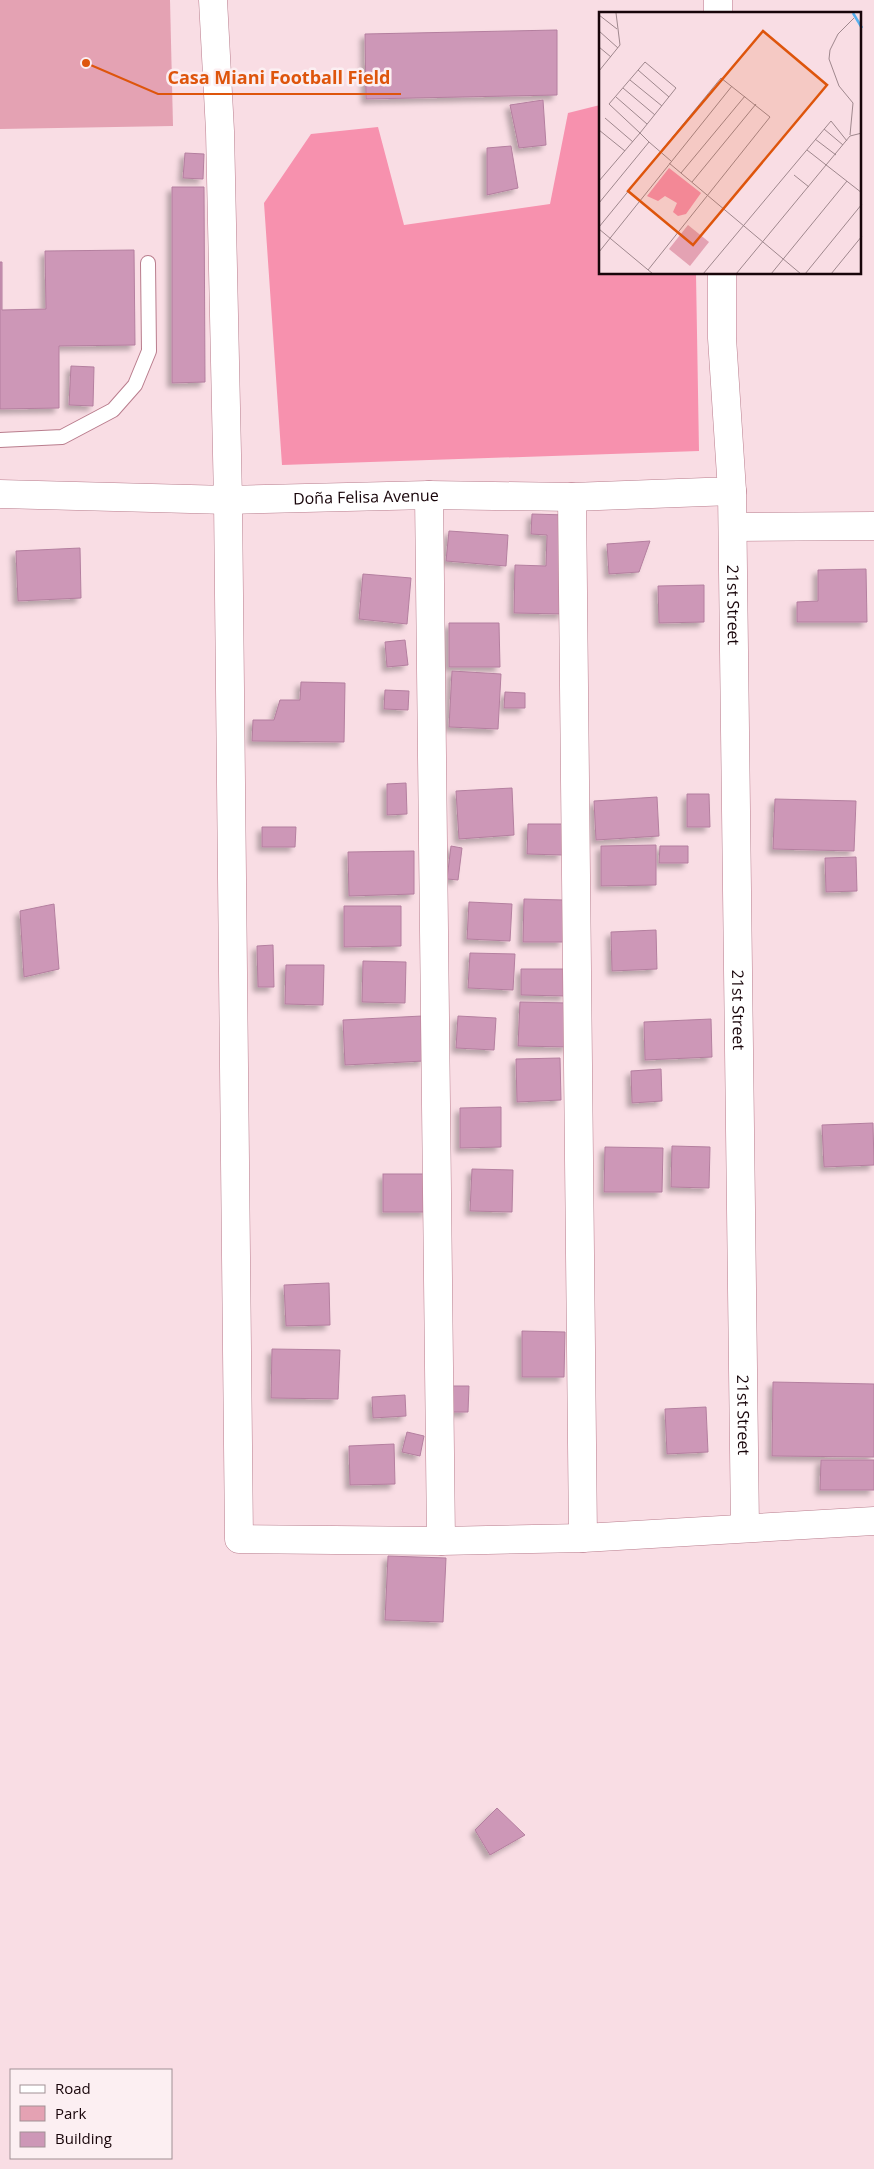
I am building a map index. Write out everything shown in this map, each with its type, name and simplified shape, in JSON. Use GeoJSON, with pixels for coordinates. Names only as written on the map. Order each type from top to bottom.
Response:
{"type":"FeatureCollection","features":[{"type":"Feature","properties":{"kind":"street"},"geometry":{"type":"LineString","coordinates":[[213,0],[220,131],[228,500],[239,1539],[441,1541],[583,1538],[874,1521]]}},
{"type":"Feature","properties":{"kind":"street","name":"21st Street"},"geometry":{"type":"LineString","coordinates":[[722,275],[722,338],[733,527],[745,1528]]}},
{"type":"Feature","properties":{"kind":"street","name":"Doña Felisa Avenue"},"geometry":{"type":"LineString","coordinates":[[0,494],[228,500],[429,495],[572,497],[732,491]]}},
{"type":"Feature","properties":{"kind":"street"},"geometry":{"type":"LineString","coordinates":[[429,495],[441,1541]]}},
{"type":"Feature","properties":{"kind":"street"},"geometry":{"type":"LineString","coordinates":[[572,497],[583,1538]]}},
{"type":"Feature","properties":{"kind":"street"},"geometry":{"type":"LineString","coordinates":[[733,527],[874,526]]}},
{"type":"Feature","properties":{"kind":"lane"},"geometry":{"type":"LineString","coordinates":[[0,440],[62,437],[114,410],[135,385],[149,351],[148,264]]}},
{"type":"Feature","properties":{"kind":"green space"},"geometry":{"type":"Polygon","coordinates":[[[0,0],[170,0],[173,126],[0,129],[0,0]]]}},
{"type":"Feature","properties":{"kind":"shaded area"},"geometry":{"type":"Polygon","coordinates":[[[599,105],[599,275],[696,275],[699,451],[282,465],[264,203],[311,134],[378,127],[404,225],[550,204],[568,113],[599,105]]]}},
{"type":"Feature","properties":{"kind":"building"},"geometry":{"type":"Polygon","coordinates":[[[557,30],[557,95],[366,99],[365,34],[557,30]]]}},
{"type":"Feature","properties":{"kind":"building"},"geometry":{"type":"Polygon","coordinates":[[[543,100],[546,145],[519,148],[510,105],[543,100]]]}},
{"type":"Feature","properties":{"kind":"building"},"geometry":{"type":"Polygon","coordinates":[[[511,146],[518,188],[487,195],[487,148],[511,146]]]}},
{"type":"Feature","properties":{"kind":"building"},"geometry":{"type":"Polygon","coordinates":[[[185,153],[204,154],[203,179],[183,178],[185,153]]]}},
{"type":"Feature","properties":{"kind":"building"},"geometry":{"type":"Polygon","coordinates":[[[172,187],[204,187],[205,382],[172,383],[172,187]]]}},
{"type":"Feature","properties":{"kind":"building"},"geometry":{"type":"Polygon","coordinates":[[[134,250],[135,345],[59,346],[59,408],[0,409],[0,262],[2,262],[2,310],[46,309],[45,251],[134,250]]]}},
{"type":"Feature","properties":{"kind":"building"},"geometry":{"type":"Polygon","coordinates":[[[71,366],[94,367],[93,406],[69,405],[71,366]]]}},
{"type":"Feature","properties":{"kind":"building"},"geometry":{"type":"Polygon","coordinates":[[[532,514],[566,515],[563,614],[514,613],[515,565],[546,566],[547,535],[531,534],[532,514]]]}},
{"type":"Feature","properties":{"kind":"building"},"geometry":{"type":"Polygon","coordinates":[[[449,531],[508,535],[506,566],[446,561],[449,531]]]}},
{"type":"Feature","properties":{"kind":"building"},"geometry":{"type":"Polygon","coordinates":[[[650,541],[639,572],[609,574],[607,544],[650,541]]]}},
{"type":"Feature","properties":{"kind":"building"},"geometry":{"type":"Polygon","coordinates":[[[80,548],[81,598],[18,601],[16,551],[80,548]]]}},
{"type":"Feature","properties":{"kind":"building"},"geometry":{"type":"Polygon","coordinates":[[[866,569],[867,622],[797,622],[797,602],[818,601],[818,570],[866,569]]]}},
{"type":"Feature","properties":{"kind":"building"},"geometry":{"type":"Polygon","coordinates":[[[363,574],[411,578],[407,624],[359,619],[363,574]]]}},
{"type":"Feature","properties":{"kind":"building"},"geometry":{"type":"Polygon","coordinates":[[[704,585],[704,622],[659,623],[658,586],[704,585]]]}},
{"type":"Feature","properties":{"kind":"building"},"geometry":{"type":"Polygon","coordinates":[[[449,623],[499,623],[500,667],[449,667],[449,623]]]}},
{"type":"Feature","properties":{"kind":"building"},"geometry":{"type":"Polygon","coordinates":[[[405,640],[408,665],[387,667],[385,642],[405,640]]]}},
{"type":"Feature","properties":{"kind":"building"},"geometry":{"type":"Polygon","coordinates":[[[452,671],[501,674],[498,729],[449,727],[452,671]]]}},
{"type":"Feature","properties":{"kind":"building"},"geometry":{"type":"Polygon","coordinates":[[[301,682],[345,683],[344,742],[252,741],[253,720],[274,720],[280,700],[300,700],[301,682]]]}},
{"type":"Feature","properties":{"kind":"building"},"geometry":{"type":"Polygon","coordinates":[[[385,690],[409,691],[408,710],[384,709],[385,690]]]}},
{"type":"Feature","properties":{"kind":"building"},"geometry":{"type":"Polygon","coordinates":[[[505,692],[525,693],[525,708],[504,708],[505,692]]]}},
{"type":"Feature","properties":{"kind":"building"},"geometry":{"type":"Polygon","coordinates":[[[406,783],[407,814],[387,815],[387,784],[406,783]]]}},
{"type":"Feature","properties":{"kind":"building"},"geometry":{"type":"Polygon","coordinates":[[[512,788],[514,835],[459,839],[456,791],[512,788]]]}},
{"type":"Feature","properties":{"kind":"building"},"geometry":{"type":"Polygon","coordinates":[[[687,794],[709,794],[710,827],[687,827],[687,794]]]}},
{"type":"Feature","properties":{"kind":"building"},"geometry":{"type":"Polygon","coordinates":[[[657,797],[659,836],[596,840],[594,801],[657,797]]]}},
{"type":"Feature","properties":{"kind":"building"},"geometry":{"type":"Polygon","coordinates":[[[775,799],[856,801],[854,851],[773,849],[775,799]]]}},
{"type":"Feature","properties":{"kind":"building"},"geometry":{"type":"Polygon","coordinates":[[[528,824],[563,824],[562,855],[527,854],[528,824]]]}},
{"type":"Feature","properties":{"kind":"building"},"geometry":{"type":"Polygon","coordinates":[[[262,827],[296,827],[295,847],[262,847],[262,827]]]}},
{"type":"Feature","properties":{"kind":"building"},"geometry":{"type":"Polygon","coordinates":[[[656,845],[656,885],[601,886],[601,846],[656,845]]]}},
{"type":"Feature","properties":{"kind":"building"},"geometry":{"type":"Polygon","coordinates":[[[451,846],[462,848],[458,880],[447,879],[451,846]]]}},
{"type":"Feature","properties":{"kind":"building"},"geometry":{"type":"Polygon","coordinates":[[[660,846],[688,846],[688,863],[659,863],[660,846]]]}},
{"type":"Feature","properties":{"kind":"building"},"geometry":{"type":"Polygon","coordinates":[[[414,851],[414,894],[349,896],[348,852],[414,851]]]}},
{"type":"Feature","properties":{"kind":"building"},"geometry":{"type":"Polygon","coordinates":[[[856,857],[857,891],[826,892],[825,858],[856,857]]]}},
{"type":"Feature","properties":{"kind":"building"},"geometry":{"type":"Polygon","coordinates":[[[524,899],[564,900],[563,942],[523,942],[524,899]]]}},
{"type":"Feature","properties":{"kind":"building"},"geometry":{"type":"Polygon","coordinates":[[[469,902],[512,904],[510,941],[467,939],[469,902]]]}},
{"type":"Feature","properties":{"kind":"building"},"geometry":{"type":"Polygon","coordinates":[[[54,904],[59,969],[24,977],[20,911],[54,904]]]}},
{"type":"Feature","properties":{"kind":"building"},"geometry":{"type":"Polygon","coordinates":[[[344,906],[401,906],[401,946],[344,947],[344,906]]]}},
{"type":"Feature","properties":{"kind":"building"},"geometry":{"type":"Polygon","coordinates":[[[656,930],[657,969],[612,971],[611,932],[656,930]]]}},
{"type":"Feature","properties":{"kind":"building"},"geometry":{"type":"Polygon","coordinates":[[[273,945],[274,987],[258,987],[257,946],[273,945]]]}},
{"type":"Feature","properties":{"kind":"building"},"geometry":{"type":"Polygon","coordinates":[[[470,953],[515,954],[513,990],[468,988],[470,953]]]}},
{"type":"Feature","properties":{"kind":"building"},"geometry":{"type":"Polygon","coordinates":[[[363,961],[406,962],[405,1003],[362,1002],[363,961]]]}},
{"type":"Feature","properties":{"kind":"building"},"geometry":{"type":"Polygon","coordinates":[[[286,965],[324,965],[323,1005],[285,1004],[286,965]]]}},
{"type":"Feature","properties":{"kind":"building"},"geometry":{"type":"Polygon","coordinates":[[[521,969],[566,969],[565,996],[521,995],[521,969]]]}},
{"type":"Feature","properties":{"kind":"building"},"geometry":{"type":"Polygon","coordinates":[[[520,1002],[568,1003],[568,1047],[518,1046],[520,1002]]]}},
{"type":"Feature","properties":{"kind":"building"},"geometry":{"type":"Polygon","coordinates":[[[422,1016],[424,1061],[345,1065],[343,1020],[422,1016]]]}},
{"type":"Feature","properties":{"kind":"building"},"geometry":{"type":"Polygon","coordinates":[[[458,1016],[496,1018],[494,1050],[456,1048],[458,1016]]]}},
{"type":"Feature","properties":{"kind":"building"},"geometry":{"type":"Polygon","coordinates":[[[711,1019],[712,1057],[645,1060],[644,1022],[711,1019]]]}},
{"type":"Feature","properties":{"kind":"building"},"geometry":{"type":"Polygon","coordinates":[[[560,1058],[561,1100],[517,1102],[516,1059],[560,1058]]]}},
{"type":"Feature","properties":{"kind":"building"},"geometry":{"type":"Polygon","coordinates":[[[661,1069],[662,1101],[632,1103],[631,1071],[661,1069]]]}},
{"type":"Feature","properties":{"kind":"building"},"geometry":{"type":"Polygon","coordinates":[[[501,1107],[501,1147],[460,1148],[460,1108],[501,1107]]]}},
{"type":"Feature","properties":{"kind":"building"},"geometry":{"type":"Polygon","coordinates":[[[873,1123],[874,1165],[824,1167],[822,1125],[873,1123]]]}},
{"type":"Feature","properties":{"kind":"building"},"geometry":{"type":"Polygon","coordinates":[[[672,1146],[710,1147],[709,1188],[671,1187],[672,1146]]]}},
{"type":"Feature","properties":{"kind":"building"},"geometry":{"type":"Polygon","coordinates":[[[605,1147],[663,1148],[662,1192],[604,1192],[605,1147]]]}},
{"type":"Feature","properties":{"kind":"building"},"geometry":{"type":"Polygon","coordinates":[[[472,1169],[513,1170],[512,1212],[470,1211],[472,1169]]]}},
{"type":"Feature","properties":{"kind":"building"},"geometry":{"type":"Polygon","coordinates":[[[383,1174],[427,1174],[427,1212],[383,1212],[383,1174]]]}},
{"type":"Feature","properties":{"kind":"building"},"geometry":{"type":"Polygon","coordinates":[[[329,1283],[330,1325],[286,1326],[284,1285],[329,1283]]]}},
{"type":"Feature","properties":{"kind":"building"},"geometry":{"type":"Polygon","coordinates":[[[522,1331],[565,1332],[564,1377],[522,1377],[522,1331]]]}},
{"type":"Feature","properties":{"kind":"building"},"geometry":{"type":"Polygon","coordinates":[[[272,1349],[340,1350],[338,1399],[271,1398],[272,1349]]]}},
{"type":"Feature","properties":{"kind":"building"},"geometry":{"type":"Polygon","coordinates":[[[773,1382],[874,1384],[874,1457],[772,1456],[773,1382]]]}},
{"type":"Feature","properties":{"kind":"building"},"geometry":{"type":"Polygon","coordinates":[[[450,1386],[469,1386],[468,1412],[450,1412],[450,1386]]]}},
{"type":"Feature","properties":{"kind":"building"},"geometry":{"type":"Polygon","coordinates":[[[405,1395],[406,1416],[373,1418],[372,1397],[405,1395]]]}},
{"type":"Feature","properties":{"kind":"building"},"geometry":{"type":"Polygon","coordinates":[[[706,1407],[708,1452],[667,1454],[665,1409],[706,1407]]]}},
{"type":"Feature","properties":{"kind":"building"},"geometry":{"type":"Polygon","coordinates":[[[407,1432],[424,1436],[420,1456],[402,1452],[407,1432]]]}},
{"type":"Feature","properties":{"kind":"building"},"geometry":{"type":"Polygon","coordinates":[[[394,1444],[395,1484],[350,1485],[349,1446],[394,1444]]]}},
{"type":"Feature","properties":{"kind":"building"},"geometry":{"type":"Polygon","coordinates":[[[821,1460],[874,1460],[874,1490],[820,1490],[821,1460]]]}},
{"type":"Feature","properties":{"kind":"building"},"geometry":{"type":"Polygon","coordinates":[[[388,1556],[446,1558],[443,1622],[385,1620],[388,1556]]]}},
{"type":"Feature","properties":{"kind":"building"},"geometry":{"type":"Polygon","coordinates":[[[497,1808],[525,1835],[490,1855],[475,1830],[497,1808]]]}},
{"type":"Feature","properties":{"kind":"place","name":"Casa Miani Football Field"},"geometry":{"type":"Point","coordinates":[86,63]}}]}
